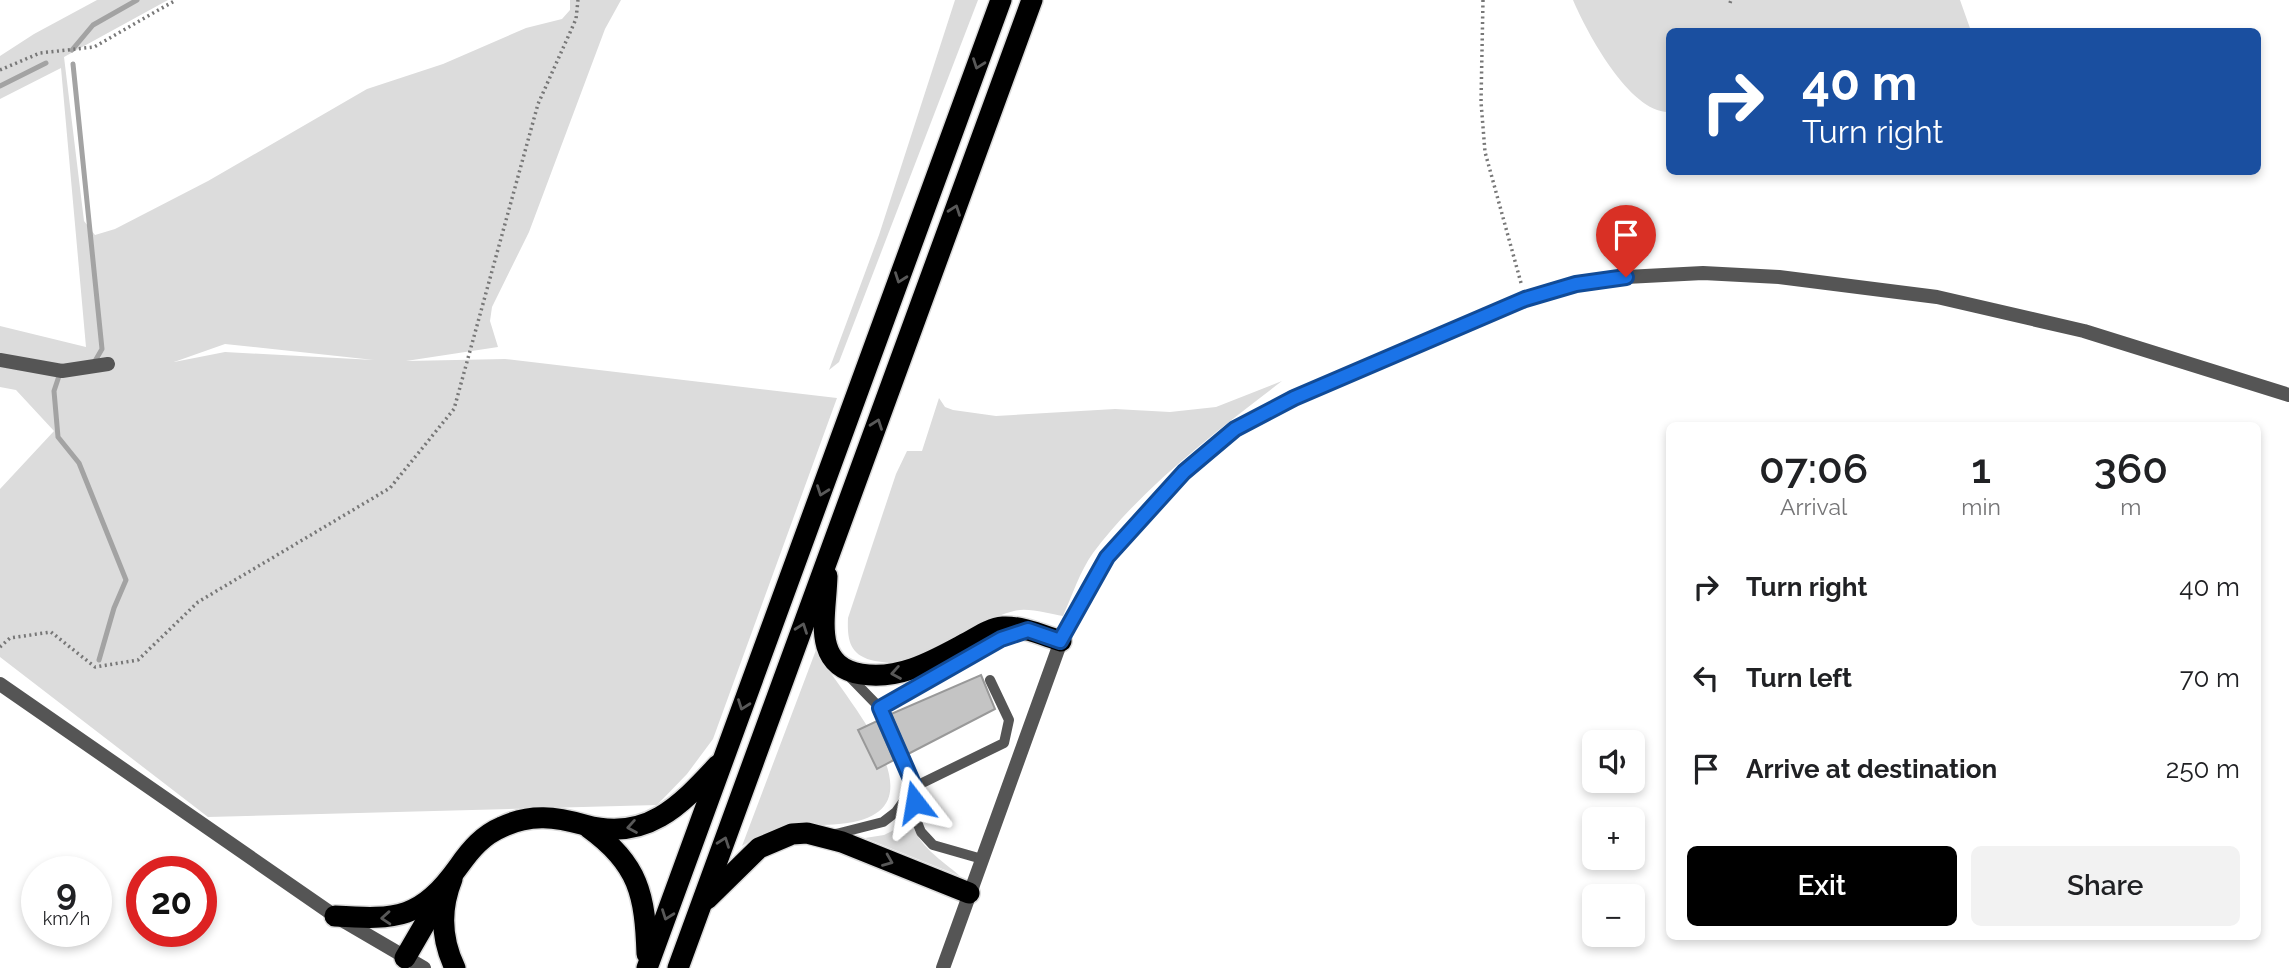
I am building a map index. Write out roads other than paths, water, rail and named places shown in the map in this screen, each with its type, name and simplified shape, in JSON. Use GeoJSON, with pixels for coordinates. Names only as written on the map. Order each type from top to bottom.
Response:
{"type":"FeatureCollection","features":[{"type":"Feature","properties":{"kind":"highway"},"geometry":{"type":"LineString","coordinates":[[647,967],[1001,0]]}},
{"type":"Feature","properties":{"kind":"highway"},"geometry":{"type":"LineString","coordinates":[[678,968],[1032,0]]}},
{"type":"Feature","properties":{"kind":"highway"},"geometry":{"type":"LineString","coordinates":[[828,557],[825,636],[828,655],[842,669],[867,676],[907,671],[1001,627],[1028,630],[1060,641]]}},
{"type":"Feature","properties":{"kind":"highway"},"geometry":{"type":"LineString","coordinates":[[335,916],[376,919],[414,912],[440,890],[476,844],[514,822],[557,817],[585,825],[627,828],[659,818],[682,803],[724,759]]}},
{"type":"Feature","properties":{"kind":"highway"},"geometry":{"type":"LineString","coordinates":[[585,825],[614,846],[635,874],[643,899],[647,967]]}},
{"type":"Feature","properties":{"kind":"highway"},"geometry":{"type":"LineString","coordinates":[[701,906],[759,848],[792,834],[824,836],[969,893]]}},
{"type":"Feature","properties":{"kind":"highway"},"geometry":{"type":"LineString","coordinates":[[414,963],[458,867]]}},
{"type":"Feature","properties":{"kind":"highway"},"geometry":{"type":"LineString","coordinates":[[455,968],[445,941],[443,925],[446,895],[458,867]]}},
{"type":"Feature","properties":{"kind":"street"},"geometry":{"type":"LineString","coordinates":[[943,968],[1060,641],[1107,557],[1184,472],[1235,429],[1294,398],[1525,299],[1576,284],[1626,277],[1703,273],[1779,277],[1924,295],[2084,331],[2289,396]]}},
{"type":"Feature","properties":{"kind":"street"},"geometry":{"type":"LineString","coordinates":[[0,360],[62,372],[108,364]]}},
{"type":"Feature","properties":{"kind":"street"},"geometry":{"type":"LineString","coordinates":[[0,684],[335,916],[414,963]]}},
{"type":"Feature","properties":{"kind":"lane"},"geometry":{"type":"LineString","coordinates":[[880,708],[1001,639],[1028,630]]}},
{"type":"Feature","properties":{"kind":"lane"},"geometry":{"type":"LineString","coordinates":[[842,669],[880,708],[914,786],[915,817],[921,832],[933,845],[982,859]]}},
{"type":"Feature","properties":{"kind":"lane"},"geometry":{"type":"LineString","coordinates":[[824,836],[883,822],[896,812],[914,786],[1004,743],[1009,720],[990,680]]}},
{"type":"Feature","properties":{"kind":"waterway"},"geometry":{"type":"LineString","coordinates":[[72,50],[93,25],[137,0]]}},
{"type":"Feature","properties":{"kind":"waterway"},"geometry":{"type":"LineString","coordinates":[[0,86],[46,63]]}},
{"type":"Feature","properties":{"kind":"waterway"},"geometry":{"type":"LineString","coordinates":[[73,64],[102,349],[95,361]]}},
{"type":"Feature","properties":{"kind":"waterway"},"geometry":{"type":"LineString","coordinates":[[60,373],[54,391],[58,437],[79,463],[126,580],[114,608],[99,660]]}}]}
